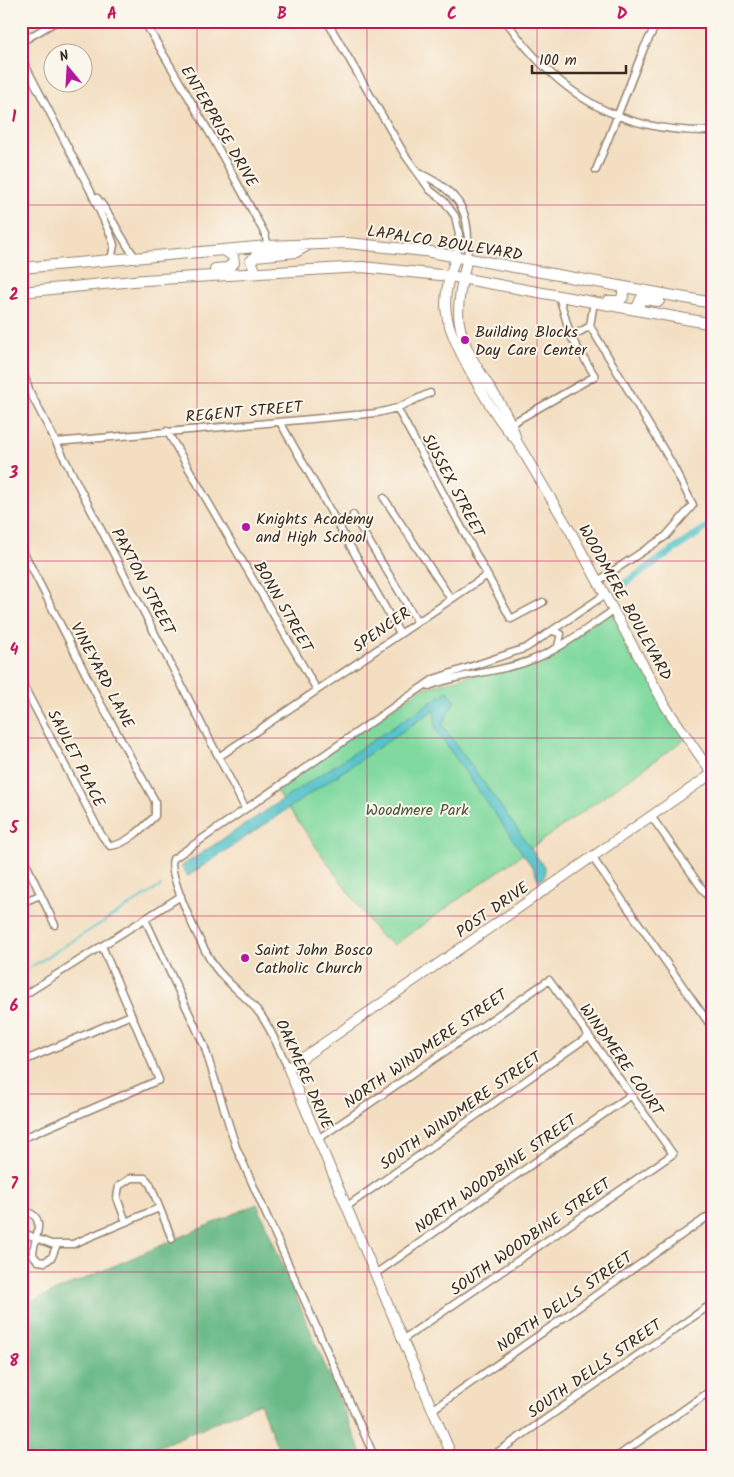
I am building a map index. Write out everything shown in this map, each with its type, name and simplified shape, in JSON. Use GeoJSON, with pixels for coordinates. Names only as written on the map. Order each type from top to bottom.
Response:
{"type":"FeatureCollection","features":[{"type":"Feature","properties":{"kind":"main road","name":"LAPALCO BOULEVARD"},"geometry":{"type":"LineString","coordinates":[[21,268],[268,246],[310,244],[378,245],[456,257],[711,303]]}},
{"type":"Feature","properties":{"kind":"main road"},"geometry":{"type":"LineString","coordinates":[[256,272],[251,261],[256,256],[296,252],[310,244]]}},
{"type":"Feature","properties":{"kind":"main road"},"geometry":{"type":"LineString","coordinates":[[186,278],[206,270],[232,266],[234,263],[233,256],[224,250]]}},
{"type":"Feature","properties":{"kind":"main road","name":"LAPALCO BOULEVARD"},"geometry":{"type":"LineString","coordinates":[[21,292],[256,272],[362,267],[463,278],[713,324]]}},
{"type":"Feature","properties":{"kind":"main road"},"geometry":{"type":"LineString","coordinates":[[536,292],[562,292],[614,302],[623,297],[623,287]]}},
{"type":"Feature","properties":{"kind":"main road"},"geometry":{"type":"LineString","coordinates":[[641,311],[638,306],[642,298],[688,306],[711,303]]}},
{"type":"Feature","properties":{"kind":"street"},"geometry":{"type":"LineString","coordinates":[[21,42],[57,21]]}},
{"type":"Feature","properties":{"kind":"street","name":"ENTERPRISE DRIVE"},"geometry":{"type":"LineString","coordinates":[[144,21],[266,234],[268,246]]}},
{"type":"Feature","properties":{"kind":"street"},"geometry":{"type":"LineString","coordinates":[[327,21],[405,155],[430,190],[444,201],[455,216],[459,234],[456,257]]}},
{"type":"Feature","properties":{"kind":"street"},"geometry":{"type":"LineString","coordinates":[[506,21],[528,52],[552,75],[578,94],[616,116],[657,128],[683,132],[713,131]]}},
{"type":"Feature","properties":{"kind":"street"},"geometry":{"type":"LineString","coordinates":[[596,170],[644,48],[658,21]]}},
{"type":"Feature","properties":{"kind":"street"},"geometry":{"type":"LineString","coordinates":[[21,56],[90,190],[114,245],[111,260]]}},
{"type":"Feature","properties":{"kind":"street"},"geometry":{"type":"LineString","coordinates":[[420,174],[445,188],[461,205],[469,226],[467,259]]}},
{"type":"Feature","properties":{"kind":"street"},"geometry":{"type":"LineString","coordinates":[[90,190],[111,215],[126,246],[136,258]]}},
{"type":"Feature","properties":{"kind":"street","name":"WOODMERE BOULEVARD"},"geometry":{"type":"LineString","coordinates":[[456,257],[450,276],[446,309],[450,331],[606,594],[666,707],[712,774]]}},
{"type":"Feature","properties":{"kind":"street","name":"WOODMERE BOULEVARD"},"geometry":{"type":"LineString","coordinates":[[467,259],[459,311],[462,335],[508,426]]}},
{"type":"Feature","properties":{"kind":"street"},"geometry":{"type":"LineString","coordinates":[[508,426],[595,376],[571,337],[559,296]]}},
{"type":"Feature","properties":{"kind":"street"},"geometry":{"type":"LineString","coordinates":[[594,302],[590,326],[671,462],[693,505],[666,536],[598,581]]}},
{"type":"Feature","properties":{"kind":"street"},"geometry":{"type":"LineString","coordinates":[[571,337],[590,326]]}},
{"type":"Feature","properties":{"kind":"street","name":"PAXTON STREET"},"geometry":{"type":"LineString","coordinates":[[21,366],[30,392],[220,756],[245,808]]}},
{"type":"Feature","properties":{"kind":"street","name":"REGENT STREET"},"geometry":{"type":"LineString","coordinates":[[56,442],[377,414],[397,408],[430,393]]}},
{"type":"Feature","properties":{"kind":"street","name":"SUSSEX STREET"},"geometry":{"type":"LineString","coordinates":[[397,408],[487,575]]}},
{"type":"Feature","properties":{"kind":"street"},"geometry":{"type":"LineString","coordinates":[[280,422],[400,634]]}},
{"type":"Feature","properties":{"kind":"street","name":"BONN STREET"},"geometry":{"type":"LineString","coordinates":[[167,431],[317,690]]}},
{"type":"Feature","properties":{"kind":"street"},"geometry":{"type":"LineString","coordinates":[[384,498],[451,598]]}},
{"type":"Feature","properties":{"kind":"street"},"geometry":{"type":"LineString","coordinates":[[353,515],[417,622]]}},
{"type":"Feature","properties":{"kind":"street","name":"VINEYARD LANE"},"geometry":{"type":"LineString","coordinates":[[21,547],[101,704],[155,801],[155,816],[142,829],[116,846],[110,846]]}},
{"type":"Feature","properties":{"kind":"street"},"geometry":{"type":"LineString","coordinates":[[487,575],[511,619],[543,602]]}},
{"type":"Feature","properties":{"kind":"street","name":"SPENCER"},"geometry":{"type":"LineString","coordinates":[[220,756],[487,575]]}},
{"type":"Feature","properties":{"kind":"street","name":"OAKMERE DRIVE"},"geometry":{"type":"LineString","coordinates":[[452,1456],[288,1068],[262,1016],[243,994],[214,967],[194,930],[171,868],[173,859],[421,689],[442,676],[513,654],[553,631],[606,594]]}},
{"type":"Feature","properties":{"kind":"street","name":"OAKMERE DRIVE"},"geometry":{"type":"LineString","coordinates":[[421,689],[462,675],[528,662],[557,647],[614,610]]}},
{"type":"Feature","properties":{"kind":"street"},"geometry":{"type":"LineString","coordinates":[[553,631],[560,634],[557,647]]}},
{"type":"Feature","properties":{"kind":"street","name":"SAULET PLACE"},"geometry":{"type":"LineString","coordinates":[[21,681],[102,836],[110,846]]}},
{"type":"Feature","properties":{"kind":"street","name":"POST DRIVE"},"geometry":{"type":"LineString","coordinates":[[288,1068],[712,774]]}},
{"type":"Feature","properties":{"kind":"street"},"geometry":{"type":"LineString","coordinates":[[651,816],[713,904]]}},
{"type":"Feature","properties":{"kind":"street"},"geometry":{"type":"LineString","coordinates":[[21,853],[55,925]]}},
{"type":"Feature","properties":{"kind":"street"},"geometry":{"type":"LineString","coordinates":[[592,857],[713,1029]]}},
{"type":"Feature","properties":{"kind":"street"},"geometry":{"type":"LineString","coordinates":[[21,903],[40,895]]}},
{"type":"Feature","properties":{"kind":"street"},"geometry":{"type":"LineString","coordinates":[[21,997],[181,896]]}},
{"type":"Feature","properties":{"kind":"street"},"geometry":{"type":"LineString","coordinates":[[145,919],[204,1045],[236,1147],[374,1456]]}},
{"type":"Feature","properties":{"kind":"street"},"geometry":{"type":"LineString","coordinates":[[21,1139],[159,1080],[102,946]]}},
{"type":"Feature","properties":{"kind":"street","name":"WINDMERE COURT"},"geometry":{"type":"LineString","coordinates":[[549,980],[673,1154]]}},
{"type":"Feature","properties":{"kind":"street","name":"NORTH WINDMERE STREET"},"geometry":{"type":"LineString","coordinates":[[318,1139],[549,980]]}},
{"type":"Feature","properties":{"kind":"street"},"geometry":{"type":"LineString","coordinates":[[21,1062],[131,1015]]}},
{"type":"Feature","properties":{"kind":"street","name":"SOUTH WINDMERE STREET"},"geometry":{"type":"LineString","coordinates":[[346,1207],[589,1036]]}},
{"type":"Feature","properties":{"kind":"street","name":"NORTH WOODBINE STREET"},"geometry":{"type":"LineString","coordinates":[[375,1274],[631,1095]]}},
{"type":"Feature","properties":{"kind":"street","name":"SOUTH WOODBINE STREET"},"geometry":{"type":"LineString","coordinates":[[402,1340],[673,1154]]}},
{"type":"Feature","properties":{"kind":"street"},"geometry":{"type":"LineString","coordinates":[[126,1222],[117,1198],[120,1186],[131,1178],[145,1178],[150,1184],[172,1239]]}},
{"type":"Feature","properties":{"kind":"street"},"geometry":{"type":"LineString","coordinates":[[21,1232],[57,1244],[73,1244],[159,1208]]}},
{"type":"Feature","properties":{"kind":"street"},"geometry":{"type":"LineString","coordinates":[[21,1216],[27,1212],[34,1214],[38,1219],[40,1227],[35,1237],[33,1255],[38,1261],[45,1262],[52,1257],[57,1244]]}},
{"type":"Feature","properties":{"kind":"street","name":"NORTH DELLS STREET"},"geometry":{"type":"LineString","coordinates":[[432,1410],[713,1213]]}},
{"type":"Feature","properties":{"kind":"street","name":"SOUTH DELLS STREET"},"geometry":{"type":"LineString","coordinates":[[492,1456],[713,1303]]}},
{"type":"Feature","properties":{"kind":"street"},"geometry":{"type":"LineString","coordinates":[[618,1456],[713,1389]]}},
{"type":"Feature","properties":{"kind":"green space","name":"Woodmere Park"},"geometry":{"type":"Polygon","coordinates":[[[614,610],[687,738],[394,945],[379,935],[275,789],[421,689],[542,656],[614,610]]]}},
{"type":"Feature","properties":{"kind":"green space"},"geometry":{"type":"Polygon","coordinates":[[[257,1204],[363,1456],[281,1456],[260,1403],[137,1456],[21,1456],[21,1306],[257,1204]]]}},
{"type":"Feature","properties":{"kind":"water"},"geometry":{"type":"Polygon","coordinates":[[[448,691],[455,700],[442,725],[545,868],[545,876],[539,881],[533,868],[436,730],[434,710],[188,876],[182,866],[448,691]]]}},
{"type":"Feature","properties":{"kind":"waterway"},"geometry":{"type":"LineString","coordinates":[[622,585],[713,523]]}},
{"type":"Feature","properties":{"kind":"waterway"},"geometry":{"type":"LineString","coordinates":[[21,973],[161,886]]}},
{"type":"Feature","properties":{"kind":"place","name":"Building Blocks Day Care Center"},"geometry":{"type":"Point","coordinates":[465,340]}},
{"type":"Feature","properties":{"kind":"place","name":"Knights Academy and High School"},"geometry":{"type":"Point","coordinates":[246,527]}},
{"type":"Feature","properties":{"kind":"place","name":"Saint John Bosco Catholic Church"},"geometry":{"type":"Point","coordinates":[245,958]}}]}
